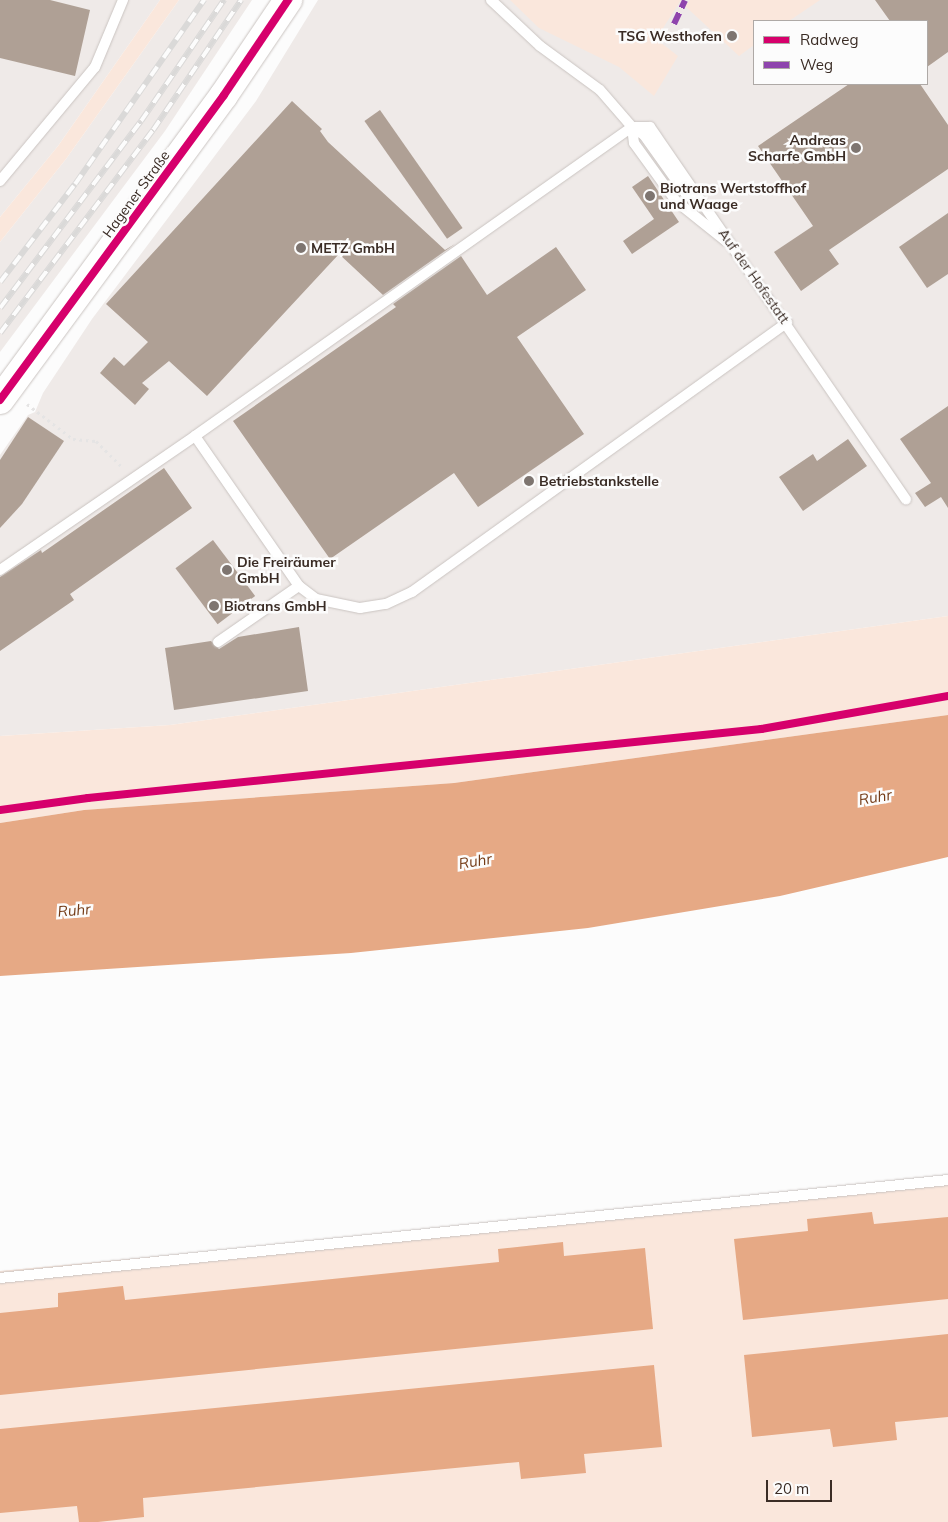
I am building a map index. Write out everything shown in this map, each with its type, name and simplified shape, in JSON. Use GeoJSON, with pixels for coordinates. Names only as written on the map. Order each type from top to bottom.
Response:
{"type":"FeatureCollection","features":[{"type":"Feature","properties":{"kind":"main road","name":"Hagener Straße"},"geometry":{"type":"LineString","coordinates":[[0,400],[224,95],[288,0]]}},
{"type":"Feature","properties":{"kind":"lane"},"geometry":{"type":"LineString","coordinates":[[0,181],[95,67],[123,0]]}},
{"type":"Feature","properties":{"kind":"lane"},"geometry":{"type":"LineString","coordinates":[[491,0],[540,46],[600,90],[632,127],[650,144],[686,194],[709,211]]}},
{"type":"Feature","properties":{"kind":"lane"},"geometry":{"type":"LineString","coordinates":[[632,127],[640,152],[676,201],[736,250]]}},
{"type":"Feature","properties":{"kind":"lane"},"geometry":{"type":"LineString","coordinates":[[0,570],[195,436],[632,127]]}},
{"type":"Feature","properties":{"kind":"lane","name":"Auf der Hofestatt"},"geometry":{"type":"LineString","coordinates":[[632,127],[650,128],[787,323],[906,500]]}},
{"type":"Feature","properties":{"kind":"lane"},"geometry":{"type":"LineString","coordinates":[[195,436],[299,586],[316,599],[360,608],[386,604],[412,592],[787,323]]}},
{"type":"Feature","properties":{"kind":"lane"},"geometry":{"type":"LineString","coordinates":[[218,642],[299,586]]}},
{"type":"Feature","properties":{"kind":"lane"},"geometry":{"type":"LineString","coordinates":[[0,1278],[948,1180]]}},
{"type":"Feature","properties":{"kind":"path"},"geometry":{"type":"LineString","coordinates":[[32,408],[73,438],[96,441],[134,478]]}},
{"type":"Feature","properties":{"kind":"shaded area"},"geometry":{"type":"Polygon","coordinates":[[[0,0],[160,0],[58,146],[0,217],[0,0]]]}},
{"type":"Feature","properties":{"kind":"shaded area"},"geometry":{"type":"Polygon","coordinates":[[[160,0],[179,0],[66,159],[0,242],[0,217],[58,146],[160,0]]]}},
{"type":"Feature","properties":{"kind":"shaded area"},"geometry":{"type":"Polygon","coordinates":[[[179,0],[252,0],[165,131],[0,352],[0,242],[66,159],[179,0]]]}},
{"type":"Feature","properties":{"kind":"shaded area"},"geometry":{"type":"Polygon","coordinates":[[[318,0],[948,0],[948,616],[170,725],[0,736],[0,455],[28,415],[35,412],[43,393],[92,319],[256,101],[318,0]]]}},
{"type":"Feature","properties":{"kind":"shaded area"},"geometry":{"type":"Polygon","coordinates":[[[510,0],[681,0],[656,39],[678,56],[654,96],[619,67],[539,28],[510,0]]]}},
{"type":"Feature","properties":{"kind":"shaded area","name":"TSG Westhofen"},"geometry":{"type":"Polygon","coordinates":[[[690,0],[820,0],[790,20],[753,20],[753,46],[739,56],[685,6],[690,0]]]}},
{"type":"Feature","properties":{"kind":"shaded area"},"geometry":{"type":"Polygon","coordinates":[[[948,616],[948,715],[454,783],[84,810],[0,823],[0,736],[170,725],[948,616]]]}},
{"type":"Feature","properties":{"kind":"shaded area"},"geometry":{"type":"Polygon","coordinates":[[[948,1183],[948,1522],[0,1522],[0,1271],[948,1183]]]}},
{"type":"Feature","properties":{"kind":"water","name":"Ruhr"},"geometry":{"type":"Polygon","coordinates":[[[948,715],[948,857],[780,896],[588,928],[351,953],[0,976],[0,823],[84,810],[454,783],[948,715]]]}},
{"type":"Feature","properties":{"kind":"water"},"geometry":{"type":"Polygon","coordinates":[[[872,1212],[874,1224],[948,1217],[948,1299],[743,1320],[734,1239],[808,1231],[807,1219],[872,1212]]]}},
{"type":"Feature","properties":{"kind":"water"},"geometry":{"type":"Polygon","coordinates":[[[563,1242],[564,1256],[645,1248],[653,1329],[0,1395],[0,1313],[58,1307],[58,1293],[123,1286],[125,1300],[499,1262],[498,1249],[563,1242]]]}},
{"type":"Feature","properties":{"kind":"water"},"geometry":{"type":"Polygon","coordinates":[[[948,1334],[948,1417],[895,1422],[897,1440],[833,1447],[830,1429],[752,1437],[744,1355],[948,1334]]]}},
{"type":"Feature","properties":{"kind":"water"},"geometry":{"type":"Polygon","coordinates":[[[654,1365],[662,1447],[584,1454],[586,1473],[521,1479],[519,1462],[143,1498],[144,1517],[98,1522],[79,1522],[77,1506],[0,1513],[0,1429],[654,1365]]]}},
{"type":"Feature","properties":{"kind":"building"},"geometry":{"type":"Polygon","coordinates":[[[0,0],[50,0],[90,10],[75,76],[0,58],[0,0]]]}},
{"type":"Feature","properties":{"kind":"building"},"geometry":{"type":"Polygon","coordinates":[[[875,0],[948,0],[948,52],[928,66],[928,20],[889,20],[875,0]]]}},
{"type":"Feature","properties":{"kind":"building"},"geometry":{"type":"Polygon","coordinates":[[[848,85],[921,85],[948,125],[948,169],[829,250],[839,264],[801,291],[774,252],[813,226],[758,146],[848,85]]]}},
{"type":"Feature","properties":{"kind":"building","name":"METZ GmbH"},"geometry":{"type":"Polygon","coordinates":[[[292,101],[322,129],[320,131],[328,142],[445,250],[455,244],[383,295],[339,254],[207,396],[169,361],[142,383],[149,389],[135,405],[100,373],[114,357],[124,366],[148,342],[106,304],[292,101]]]}},
{"type":"Feature","properties":{"kind":"building"},"geometry":{"type":"Polygon","coordinates":[[[380,110],[463,228],[447,239],[364,121],[380,110]]]}},
{"type":"Feature","properties":{"kind":"building"},"geometry":{"type":"Polygon","coordinates":[[[648,176],[679,222],[632,254],[623,241],[654,219],[632,187],[648,176]]]}},
{"type":"Feature","properties":{"kind":"building"},"geometry":{"type":"Polygon","coordinates":[[[948,213],[948,274],[927,288],[899,247],[948,213]]]}},
{"type":"Feature","properties":{"kind":"building"},"geometry":{"type":"Polygon","coordinates":[[[556,247],[586,290],[517,337],[584,434],[478,507],[454,473],[330,559],[233,421],[396,307],[393,304],[461,256],[487,295],[556,247]]]}},
{"type":"Feature","properties":{"kind":"building"},"geometry":{"type":"Polygon","coordinates":[[[948,406],[948,508],[941,497],[925,507],[915,493],[931,483],[900,439],[948,406]]]}},
{"type":"Feature","properties":{"kind":"building"},"geometry":{"type":"Polygon","coordinates":[[[28,417],[64,441],[22,504],[0,528],[0,460],[28,417]]]}},
{"type":"Feature","properties":{"kind":"building"},"geometry":{"type":"Polygon","coordinates":[[[848,439],[867,466],[803,511],[779,477],[813,454],[817,461],[848,439]]]}},
{"type":"Feature","properties":{"kind":"building"},"geometry":{"type":"Polygon","coordinates":[[[164,468],[192,508],[70,594],[74,600],[0,651],[0,577],[41,550],[42,553],[164,468]]]}},
{"type":"Feature","properties":{"kind":"building"},"geometry":{"type":"Polygon","coordinates":[[[213,540],[255,596],[218,624],[175,568],[213,540]]]}},
{"type":"Feature","properties":{"kind":"building"},"geometry":{"type":"Polygon","coordinates":[[[299,627],[308,691],[174,710],[165,648],[211,641],[219,649],[238,637],[299,627]]]}},
{"type":"Feature","properties":{"kind":"railway"},"geometry":{"type":"LineString","coordinates":[[0,282],[75,184],[204,0]]}},
{"type":"Feature","properties":{"kind":"railway"},"geometry":{"type":"LineString","coordinates":[[0,308],[141,121],[224,0]]}},
{"type":"Feature","properties":{"kind":"railway"},"geometry":{"type":"LineString","coordinates":[[0,333],[153,130],[241,0]]}},
{"type":"Feature","properties":{"kind":"marked path"},"geometry":{"type":"LineString","coordinates":[[674,24],[685,0]]}},
{"type":"Feature","properties":{"kind":"cycle path"},"geometry":{"type":"LineString","coordinates":[[0,400],[224,95],[288,0]]}},
{"type":"Feature","properties":{"kind":"cycle path"},"geometry":{"type":"LineString","coordinates":[[0,810],[88,798],[761,729],[948,696]]}},
{"type":"Feature","properties":{"kind":"place","name":"TSG Westhofen"},"geometry":{"type":"Point","coordinates":[732,36]}},
{"type":"Feature","properties":{"kind":"place","name":"Andreas Scharfe GmbH"},"geometry":{"type":"Point","coordinates":[856,148]}},
{"type":"Feature","properties":{"kind":"place","name":"Biotrans Wertstoffhof und Waage"},"geometry":{"type":"Point","coordinates":[650,196]}},
{"type":"Feature","properties":{"kind":"place","name":"METZ GmbH"},"geometry":{"type":"Point","coordinates":[301,248]}},
{"type":"Feature","properties":{"kind":"place","name":"Betriebstankstelle"},"geometry":{"type":"Point","coordinates":[529,481]}},
{"type":"Feature","properties":{"kind":"place","name":"Die Freiräumer GmbH"},"geometry":{"type":"Point","coordinates":[227,570]}},
{"type":"Feature","properties":{"kind":"place","name":"Biotrans GmbH"},"geometry":{"type":"Point","coordinates":[214,606]}}]}
